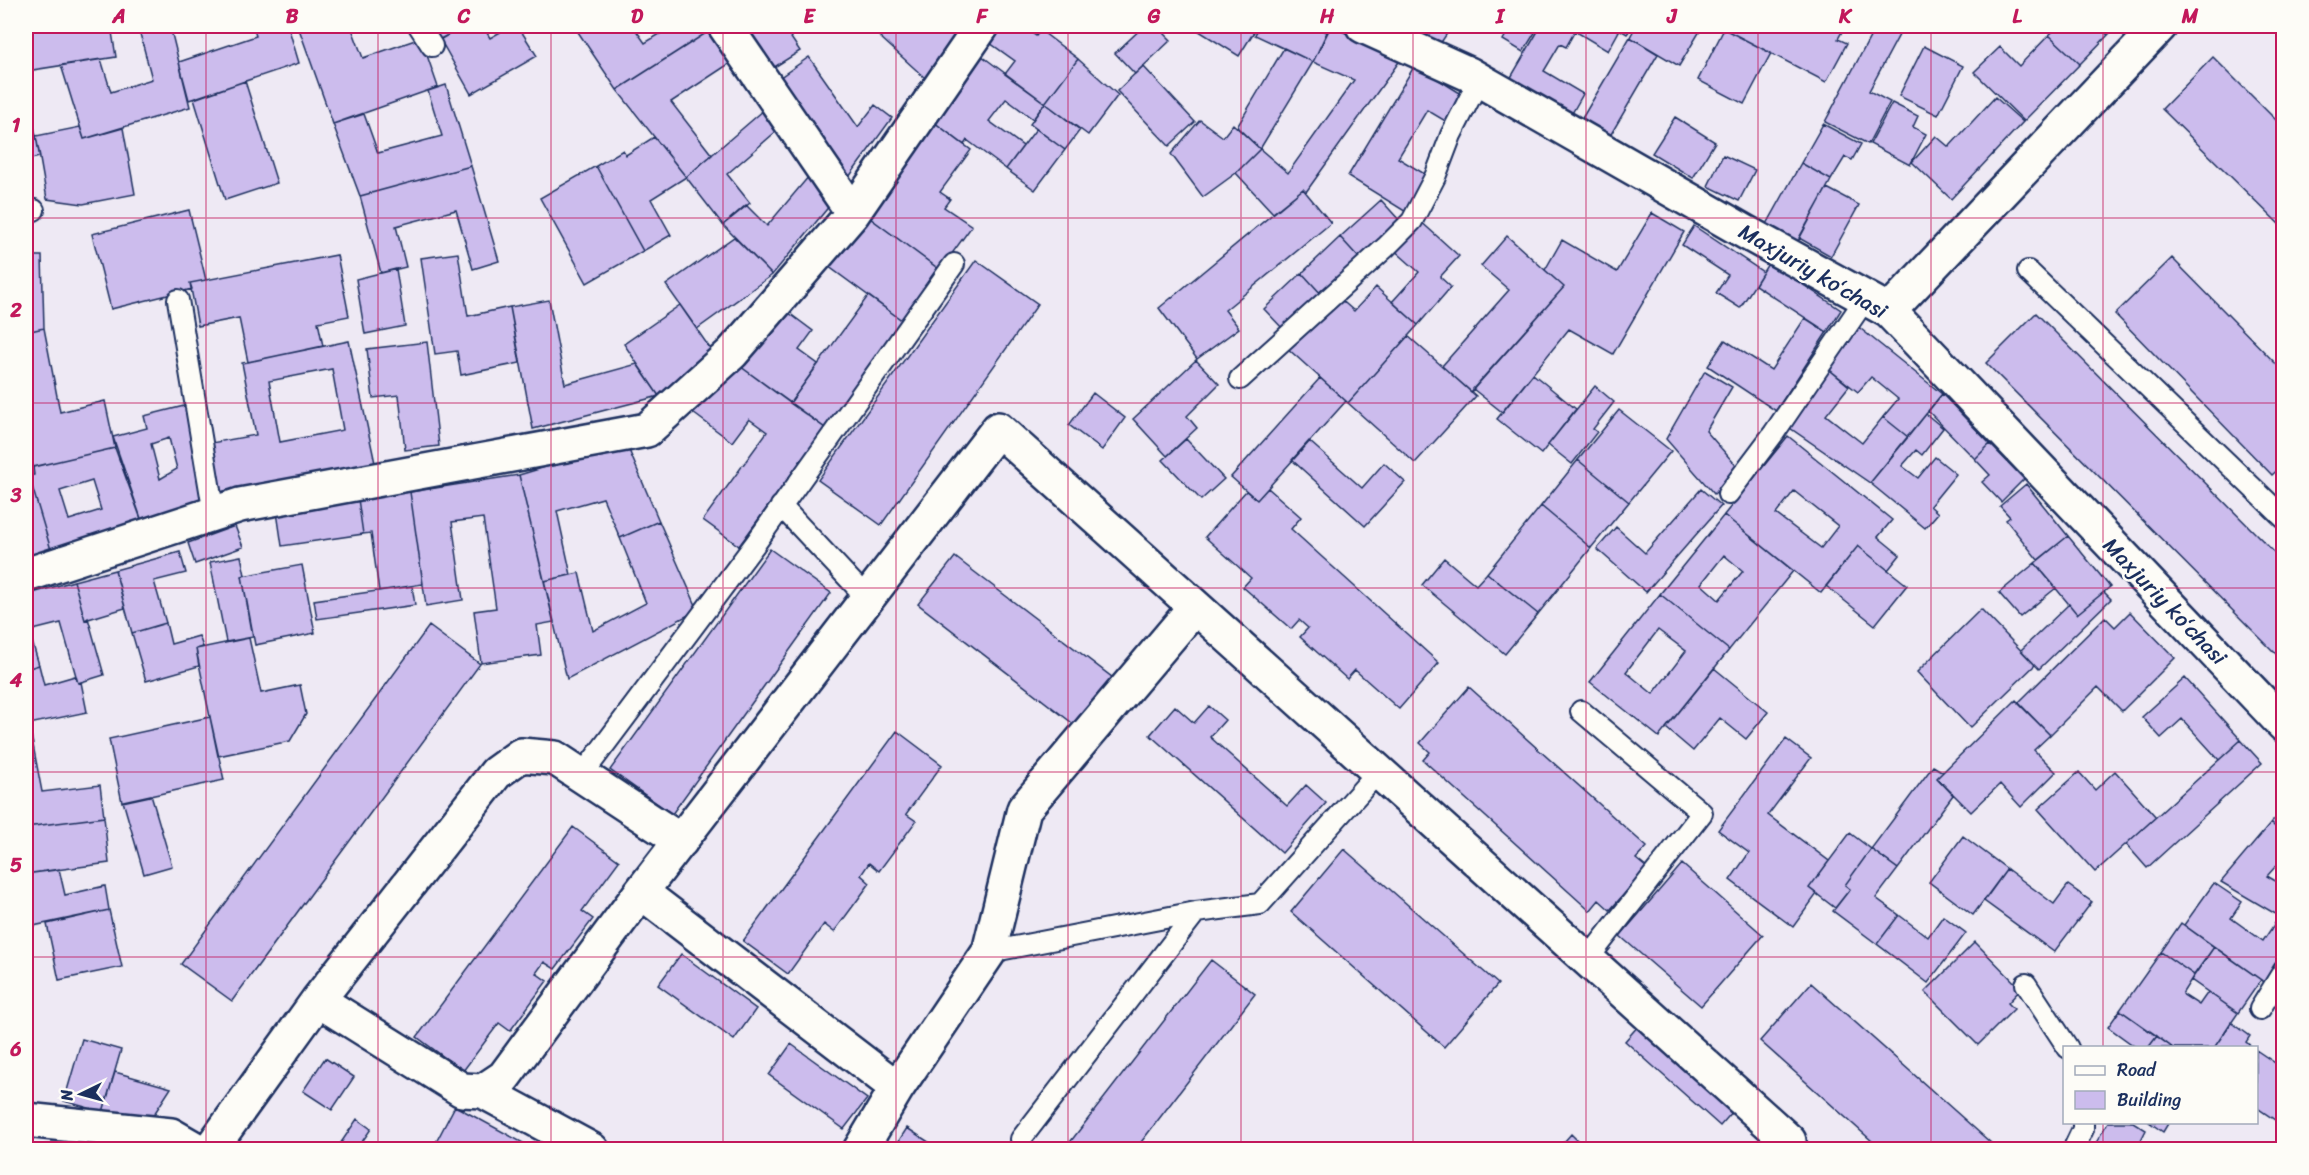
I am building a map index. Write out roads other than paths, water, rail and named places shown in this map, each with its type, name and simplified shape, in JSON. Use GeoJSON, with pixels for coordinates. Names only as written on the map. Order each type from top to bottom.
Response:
{"type":"FeatureCollection","features":[{"type":"Feature","properties":{"kind":"street"},"geometry":{"type":"LineString","coordinates":[[725,26],[853,213]]}},
{"type":"Feature","properties":{"kind":"street"},"geometry":{"type":"LineString","coordinates":[[26,575],[240,505],[647,430],[732,353],[853,213],[982,26]]}},
{"type":"Feature","properties":{"kind":"street","name":"Maxjuriy koʻchasi"},"geometry":{"type":"LineString","coordinates":[[1364,26],[1479,80],[1877,305],[2283,725]]}},
{"type":"Feature","properties":{"kind":"street"},"geometry":{"type":"LineString","coordinates":[[1877,305],[2160,26]]}},
{"type":"Feature","properties":{"kind":"street"},"geometry":{"type":"LineString","coordinates":[[483,1091],[504,1077],[641,892],[998,429],[1587,960],[1789,1147]]}},
{"type":"Feature","properties":{"kind":"street"},"geometry":{"type":"LineString","coordinates":[[860,1149],[897,1088],[988,952],[1024,809],[1195,607]]}},
{"type":"Feature","properties":{"kind":"street"},"geometry":{"type":"LineString","coordinates":[[210,1149],[318,1000],[496,773],[521,756],[555,758],[681,841]]}},
{"type":"Feature","properties":{"kind":"street"},"geometry":{"type":"LineString","coordinates":[[641,892],[897,1088]]}},
{"type":"Feature","properties":{"kind":"street"},"geometry":{"type":"LineString","coordinates":[[318,1000],[462,1090],[483,1091],[592,1149]]}},
{"type":"Feature","properties":{"kind":"street"},"geometry":{"type":"LineString","coordinates":[[26,1120],[171,1135],[197,1149]]}},
{"type":"Feature","properties":{"kind":"lane"},"geometry":{"type":"LineString","coordinates":[[419,26],[432,46]]}},
{"type":"Feature","properties":{"kind":"lane"},"geometry":{"type":"LineString","coordinates":[[1240,379],[1386,248],[1412,220],[1435,177],[1451,135],[1479,80]]}},
{"type":"Feature","properties":{"kind":"lane"},"geometry":{"type":"LineString","coordinates":[[582,775],[755,544],[954,264]]}},
{"type":"Feature","properties":{"kind":"lane"},"geometry":{"type":"LineString","coordinates":[[2028,271],[2283,518]]}},
{"type":"Feature","properties":{"kind":"lane"},"geometry":{"type":"LineString","coordinates":[[178,300],[214,514]]}},
{"type":"Feature","properties":{"kind":"lane"},"geometry":{"type":"LineString","coordinates":[[1728,494],[1877,305]]}},
{"type":"Feature","properties":{"kind":"lane"},"geometry":{"type":"LineString","coordinates":[[780,506],[868,599]]}},
{"type":"Feature","properties":{"kind":"lane"},"geometry":{"type":"LineString","coordinates":[[1581,711],[1702,813],[1587,960]]}},
{"type":"Feature","properties":{"kind":"lane"},"geometry":{"type":"LineString","coordinates":[[988,952],[1196,912],[1260,904],[1378,772]]}},
{"type":"Feature","properties":{"kind":"lane"},"geometry":{"type":"LineString","coordinates":[[1021,1139],[1196,912]]}},
{"type":"Feature","properties":{"kind":"lane"},"geometry":{"type":"LineString","coordinates":[[2260,1009],[2283,970]]}},
{"type":"Feature","properties":{"kind":"lane"},"geometry":{"type":"LineString","coordinates":[[2026,984],[2067,1046]]}},
{"type":"Feature","properties":{"kind":"lane"},"geometry":{"type":"LineString","coordinates":[[2073,1149],[2083,1129],[2083,1124]]}}]}
